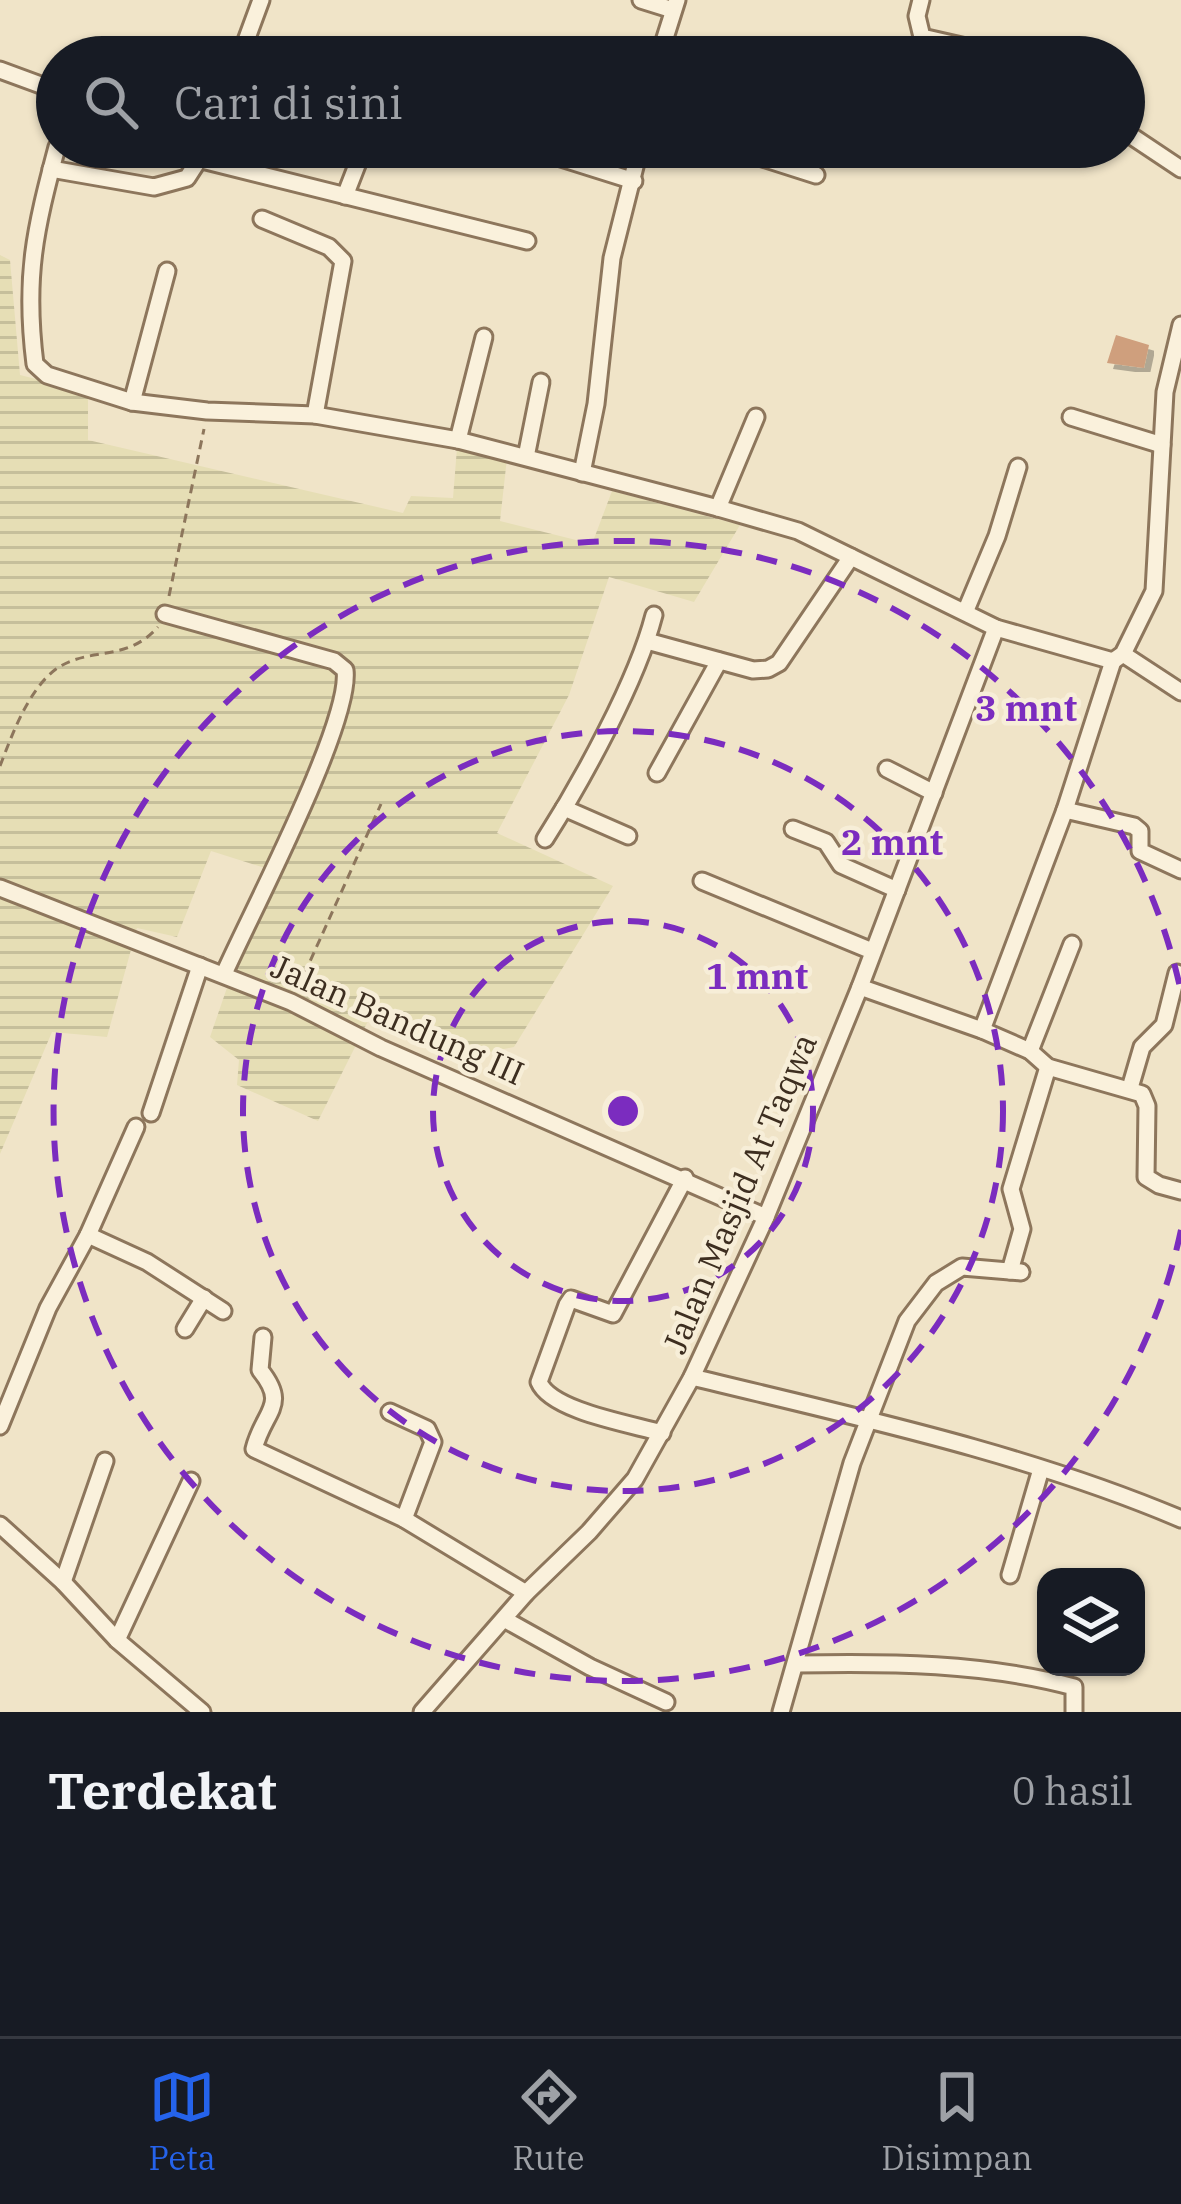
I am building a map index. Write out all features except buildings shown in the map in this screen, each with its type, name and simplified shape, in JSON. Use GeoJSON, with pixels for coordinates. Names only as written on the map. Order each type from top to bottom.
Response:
{"type":"FeatureCollection","features":[{"type":"Feature","properties":{"kind":"street"},"geometry":{"type":"LineString","coordinates":[[248,36],[261,0]]}},
{"type":"Feature","properties":{"kind":"street"},"geometry":{"type":"LineString","coordinates":[[641,0],[675,5],[665,36]]}},
{"type":"Feature","properties":{"kind":"street"},"geometry":{"type":"LineString","coordinates":[[920,0],[917,16],[922,36]]}},
{"type":"Feature","properties":{"kind":"street"},"geometry":{"type":"LineString","coordinates":[[0,70],[36,83]]}},
{"type":"Feature","properties":{"kind":"street"},"geometry":{"type":"LineString","coordinates":[[1145,145],[1181,169]]}},
{"type":"Feature","properties":{"kind":"street"},"geometry":{"type":"LineString","coordinates":[[194,168],[187,178],[154,188],[51,169],[32,243],[28,314],[35,364],[47,375],[132,403],[315,415],[458,440],[718,508],[798,531],[996,628],[1118,658],[1181,692]]}},
{"type":"Feature","properties":{"kind":"street"},"geometry":{"type":"LineString","coordinates":[[254,168],[527,241]]}},
{"type":"Feature","properties":{"kind":"street"},"geometry":{"type":"LineString","coordinates":[[345,196],[356,168]]}},
{"type":"Feature","properties":{"kind":"street"},"geometry":{"type":"LineString","coordinates":[[593,168],[634,181]]}},
{"type":"Feature","properties":{"kind":"street"},"geometry":{"type":"LineString","coordinates":[[582,472],[596,404],[612,257],[636,168]]}},
{"type":"Feature","properties":{"kind":"street"},"geometry":{"type":"LineString","coordinates":[[794,168],[816,175]]}},
{"type":"Feature","properties":{"kind":"street"},"geometry":{"type":"LineString","coordinates":[[262,219],[328,247],[343,261],[315,415]]}},
{"type":"Feature","properties":{"kind":"street"},"geometry":{"type":"LineString","coordinates":[[132,403],[167,271]]}},
{"type":"Feature","properties":{"kind":"street"},"geometry":{"type":"LineString","coordinates":[[982,1030],[1118,658],[1154,591],[1165,392],[1181,325]]}},
{"type":"Feature","properties":{"kind":"street"},"geometry":{"type":"LineString","coordinates":[[458,440],[484,337]]}},
{"type":"Feature","properties":{"kind":"street"},"geometry":{"type":"LineString","coordinates":[[526,457],[542,382]]}},
{"type":"Feature","properties":{"kind":"street"},"geometry":{"type":"LineString","coordinates":[[718,508],[756,417]]}},
{"type":"Feature","properties":{"kind":"street"},"geometry":{"type":"LineString","coordinates":[[1071,417],[1162,445]]}},
{"type":"Feature","properties":{"kind":"street"},"geometry":{"type":"LineString","coordinates":[[966,610],[997,536],[1018,467]]}},
{"type":"Feature","properties":{"kind":"street"},"geometry":{"type":"LineString","coordinates":[[647,641],[768,670],[779,664],[851,557]]}},
{"type":"Feature","properties":{"kind":"street"},"geometry":{"type":"LineString","coordinates":[[166,614],[334,662],[345,670],[347,684],[331,738],[224,974]]}},
{"type":"Feature","properties":{"kind":"street"},"geometry":{"type":"LineString","coordinates":[[544,839],[565,808],[647,641],[654,615]]}},
{"type":"Feature","properties":{"kind":"street","name":"Jalan Masjid At Taqwa"},"geometry":{"type":"LineString","coordinates":[[422,1712],[635,1479],[692,1377],[766,1217],[860,987],[996,628]]}},
{"type":"Feature","properties":{"kind":"street"},"geometry":{"type":"LineString","coordinates":[[657,773],[719,661]]}},
{"type":"Feature","properties":{"kind":"street"},"geometry":{"type":"LineString","coordinates":[[887,769],[934,793]]}},
{"type":"Feature","properties":{"kind":"street"},"geometry":{"type":"LineString","coordinates":[[565,808],[628,836]]}},
{"type":"Feature","properties":{"kind":"street"},"geometry":{"type":"LineString","coordinates":[[1065,810],[1134,826],[1140,831],[1140,851],[1181,870]]}},
{"type":"Feature","properties":{"kind":"street"},"geometry":{"type":"LineString","coordinates":[[793,829],[829,844],[839,863],[896,890]]}},
{"type":"Feature","properties":{"kind":"street"},"geometry":{"type":"LineString","coordinates":[[702,881],[872,951]]}},
{"type":"Feature","properties":{"kind":"street","name":"Jalan Bandung III"},"geometry":{"type":"LineString","coordinates":[[0,888],[291,1002],[381,1048],[766,1217]]}},
{"type":"Feature","properties":{"kind":"street"},"geometry":{"type":"LineString","coordinates":[[1030,1051],[1072,944]]}},
{"type":"Feature","properties":{"kind":"street"},"geometry":{"type":"LineString","coordinates":[[151,1113],[200,966]]}},
{"type":"Feature","properties":{"kind":"street"},"geometry":{"type":"LineString","coordinates":[[1130,1088],[1142,1047],[1165,1025],[1177,973]]}},
{"type":"Feature","properties":{"kind":"street"},"geometry":{"type":"LineString","coordinates":[[860,987],[982,1030],[1030,1051],[1048,1066],[1142,1094],[1148,1106],[1146,1177],[1181,1191]]}},
{"type":"Feature","properties":{"kind":"street"},"geometry":{"type":"LineString","coordinates":[[781,1712],[837,1511],[907,1321],[936,1283],[962,1267],[1016,1271],[1022,1228],[1011,1189],[1048,1066]]}},
{"type":"Feature","properties":{"kind":"street"},"geometry":{"type":"LineString","coordinates":[[0,1426],[48,1308],[88,1235],[136,1126]]}},
{"type":"Feature","properties":{"kind":"street"},"geometry":{"type":"LineString","coordinates":[[662,1433],[547,1396],[539,1382],[571,1299],[613,1314],[685,1178]]}},
{"type":"Feature","properties":{"kind":"street"},"geometry":{"type":"LineString","coordinates":[[88,1235],[147,1262],[223,1311]]}},
{"type":"Feature","properties":{"kind":"street"},"geometry":{"type":"LineString","coordinates":[[185,1329],[204,1298]]}},
{"type":"Feature","properties":{"kind":"street"},"geometry":{"type":"LineString","coordinates":[[263,1337],[260,1370],[273,1384],[275,1398],[254,1449],[404,1520],[526,1594]]}},
{"type":"Feature","properties":{"kind":"street"},"geometry":{"type":"LineString","coordinates":[[692,1377],[1041,1469],[1181,1519]]}},
{"type":"Feature","properties":{"kind":"street"},"geometry":{"type":"LineString","coordinates":[[390,1412],[427,1429],[433,1442],[404,1520]]}},
{"type":"Feature","properties":{"kind":"street"},"geometry":{"type":"LineString","coordinates":[[63,1582],[104,1461]]}},
{"type":"Feature","properties":{"kind":"street"},"geometry":{"type":"LineString","coordinates":[[1010,1575],[1041,1469]]}},
{"type":"Feature","properties":{"kind":"street"},"geometry":{"type":"LineString","coordinates":[[117,1640],[191,1480]]}},
{"type":"Feature","properties":{"kind":"street"},"geometry":{"type":"LineString","coordinates":[[0,1525],[117,1640],[202,1712]]}},
{"type":"Feature","properties":{"kind":"street"},"geometry":{"type":"LineString","coordinates":[[504,1619],[666,1702]]}},
{"type":"Feature","properties":{"kind":"street"},"geometry":{"type":"LineString","coordinates":[[796,1664],[892,1663],[1040,1678],[1074,1687],[1074,1712]]}},
{"type":"Feature","properties":{"kind":"path"},"geometry":{"type":"LineString","coordinates":[[0,766],[12,733],[58,668],[123,652],[146,641],[166,614],[207,411]]}},
{"type":"Feature","properties":{"kind":"path"},"geometry":{"type":"LineString","coordinates":[[291,1002],[381,804]]}},
{"type":"Feature","properties":{"kind":"shaded area"},"geometry":{"type":"Polygon","coordinates":[[[0,255],[10,260],[20,375],[88,392],[88,440],[403,513],[411,496],[453,498],[457,448],[507,458],[500,521],[592,544],[612,491],[740,525],[694,602],[609,577],[569,695],[497,833],[613,886],[514,1047],[452,1060],[373,1011],[318,1121],[237,1085],[239,1060],[210,1037],[268,869],[211,851],[177,937],[137,928],[107,1037],[52,1032],[0,1154],[0,255]]]}}]}
